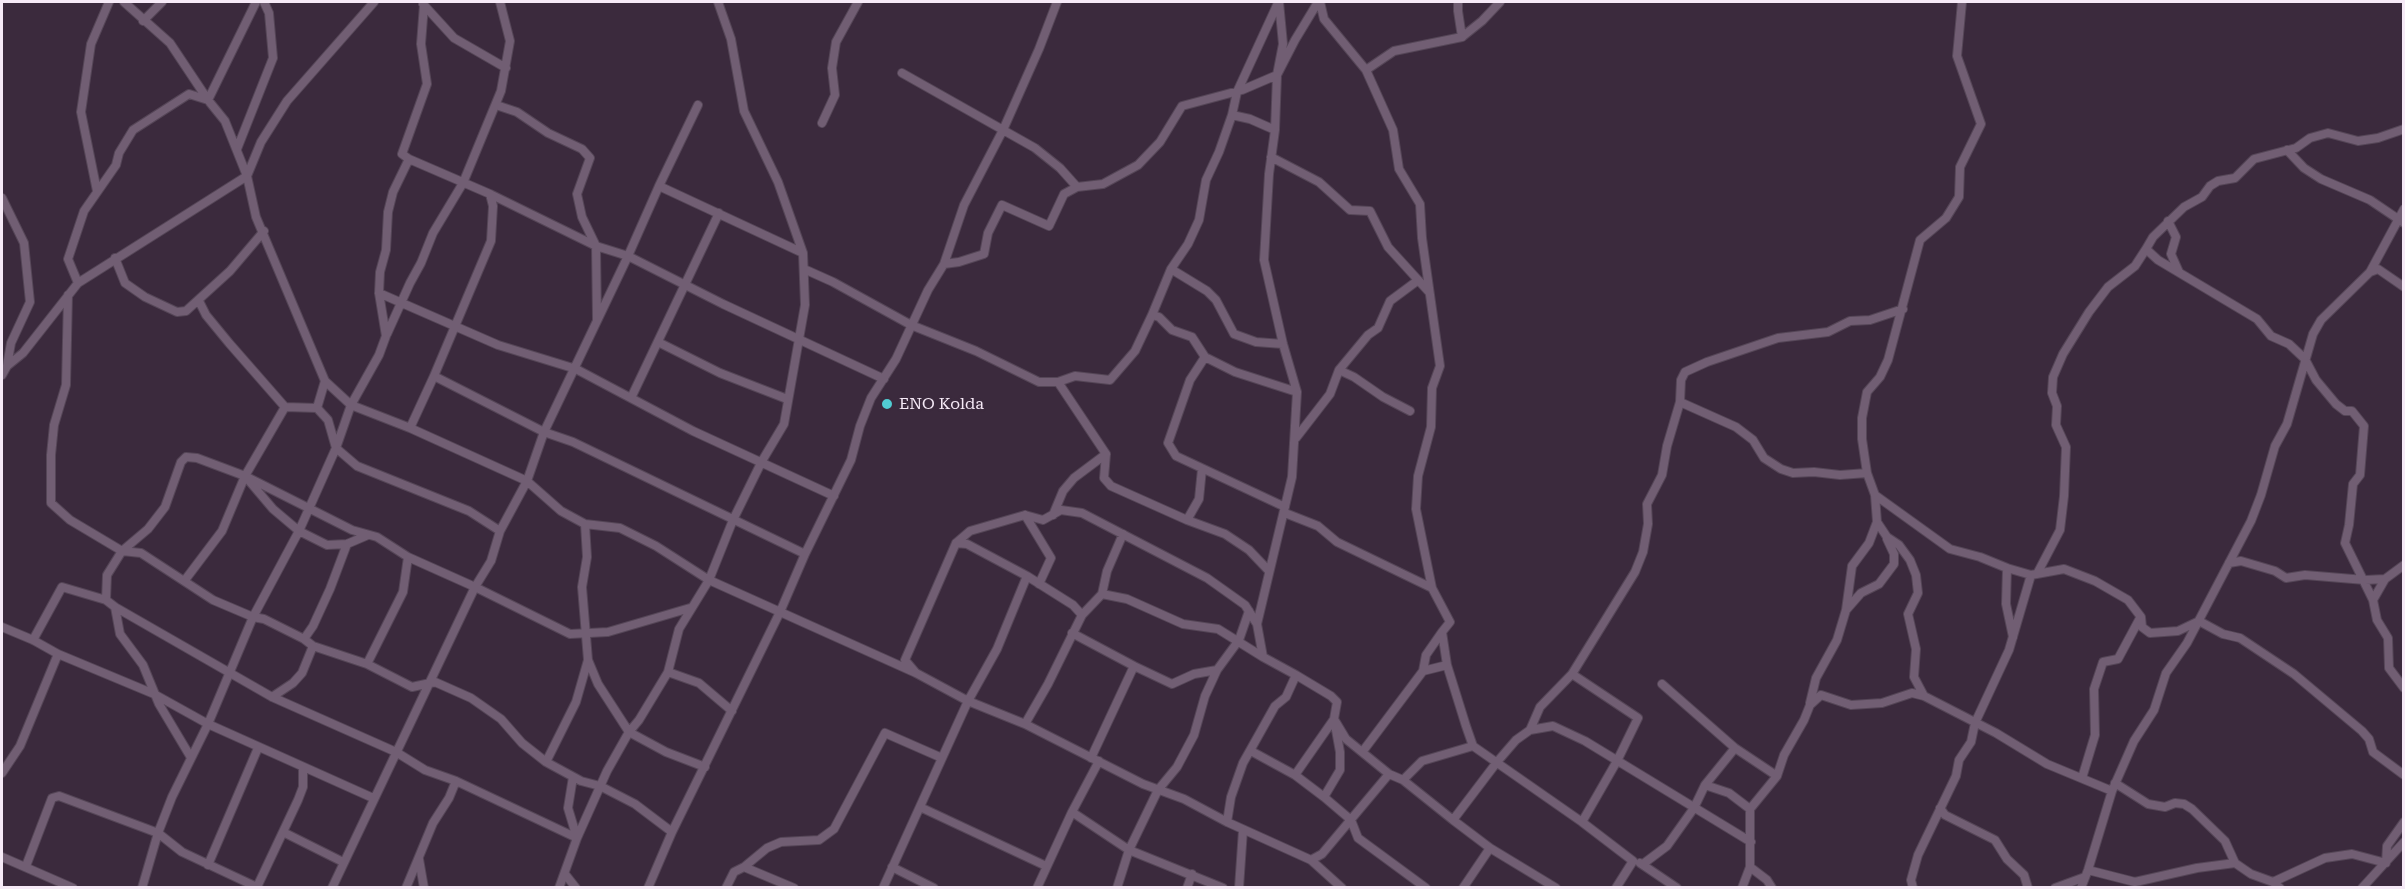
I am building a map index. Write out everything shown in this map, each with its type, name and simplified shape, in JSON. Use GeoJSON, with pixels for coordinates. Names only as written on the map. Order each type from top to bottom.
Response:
{"type":"FeatureCollection","features":[{"type":"Feature","properties":{"kind":"street"},"geometry":{"type":"LineString","coordinates":[[97,191],[81,112],[91,44],[110,2]]}},
{"type":"Feature","properties":{"kind":"street"},"geometry":{"type":"LineString","coordinates":[[124,2],[170,43],[225,121],[247,177],[256,217],[264,231],[325,381],[351,405],[410,428],[527,481],[561,511],[585,524],[620,528],[656,546],[709,580],[916,673],[968,701],[1025,724],[1158,790],[1184,799],[1227,822],[1311,860],[1342,888]]}},
{"type":"Feature","properties":{"kind":"street"},"geometry":{"type":"LineString","coordinates":[[143,21],[162,2]]}},
{"type":"Feature","properties":{"kind":"street"},"geometry":{"type":"LineString","coordinates":[[208,100],[256,2]]}},
{"type":"Feature","properties":{"kind":"street"},"geometry":{"type":"LineString","coordinates":[[237,149],[273,58],[269,13],[264,2]]}},
{"type":"Feature","properties":{"kind":"street"},"geometry":{"type":"LineString","coordinates":[[7,366],[23,353],[78,283],[247,177],[261,142],[287,101],[374,2]]}},
{"type":"Feature","properties":{"kind":"street"},"geometry":{"type":"LineString","coordinates":[[142,888],[158,833],[190,756],[208,724],[252,617],[299,531],[336,448],[351,405],[379,355],[433,233],[462,183],[496,105],[506,68],[510,41],[500,2]]}},
{"type":"Feature","properties":{"kind":"street"},"geometry":{"type":"LineString","coordinates":[[559,888],[577,838],[600,786],[629,732],[639,720],[668,672],[679,628],[709,580],[733,520],[762,461],[784,424],[805,305],[803,253],[778,182],[744,111],[731,39],[718,2]]}},
{"type":"Feature","properties":{"kind":"street"},"geometry":{"type":"LineString","coordinates":[[822,123],[836,95],[832,68],[836,42],[858,2]]}},
{"type":"Feature","properties":{"kind":"street"},"geometry":{"type":"LineString","coordinates":[[648,888],[672,832],[780,612],[805,554],[851,460],[860,426],[871,398],[896,359],[911,325],[944,264],[964,205],[1003,130],[1057,2]]}},
{"type":"Feature","properties":{"kind":"street"},"geometry":{"type":"LineString","coordinates":[[804,269],[833,282],[911,325],[976,351],[1040,382],[1058,382],[1075,376],[1110,380],[1135,351],[1171,269],[1188,244],[1199,220],[1206,180],[1219,152],[1232,115],[1237,92],[1279,2],[1283,44],[1277,75],[1275,130],[1264,260],[1283,344],[1297,392],[1292,477],[1257,624]]}},
{"type":"Feature","properties":{"kind":"street"},"geometry":{"type":"LineString","coordinates":[[944,264],[984,254],[988,233],[1002,205],[1049,226],[1064,194],[1077,187],[1103,184],[1138,165],[1160,142],[1182,106],[1237,92],[1277,75],[1295,40],[1319,2]]}},
{"type":"Feature","properties":{"kind":"street"},"geometry":{"type":"LineString","coordinates":[[1319,2],[1324,19],[1366,70],[1393,130],[1399,169],[1420,204],[1429,292],[1440,366],[1432,388],[1431,427],[1418,477],[1416,509],[1432,588],[1450,622],[1426,655],[1423,671],[1363,751]]}},
{"type":"Feature","properties":{"kind":"street"},"geometry":{"type":"LineString","coordinates":[[1458,2],[1462,37]]}},
{"type":"Feature","properties":{"kind":"street"},"geometry":{"type":"LineString","coordinates":[[1366,70],[1394,51],[1462,37],[1500,2]]}},
{"type":"Feature","properties":{"kind":"street"},"geometry":{"type":"LineString","coordinates":[[1742,888],[1750,867],[1750,809],[1777,777],[1784,755],[1804,720],[1816,678],[1837,639],[1846,610],[1852,566],[1869,543],[1877,522],[1875,495],[1867,472],[1862,439],[1862,418],[1867,392],[1881,377],[1903,309],[1920,240],[1946,218],[1959,197],[1960,167],[1981,124],[1957,57],[1962,2]]}},
{"type":"Feature","properties":{"kind":"street"},"geometry":{"type":"LineString","coordinates":[[423,3],[454,38],[506,68]]}},
{"type":"Feature","properties":{"kind":"street"},"geometry":{"type":"LineString","coordinates":[[423,3],[421,44],[427,84],[402,154],[596,246],[628,256],[884,379]]}},
{"type":"Feature","properties":{"kind":"street"},"geometry":{"type":"LineString","coordinates":[[902,73],[1035,148],[1060,168],[1077,187]]}},
{"type":"Feature","properties":{"kind":"street"},"geometry":{"type":"LineString","coordinates":[[78,283],[68,259],[84,211],[116,165],[133,130],[189,94],[208,100]]}},
{"type":"Feature","properties":{"kind":"street"},"geometry":{"type":"LineString","coordinates":[[496,105],[517,112],[548,133],[582,149],[590,158],[577,194],[582,217],[596,246],[596,324]]}},
{"type":"Feature","properties":{"kind":"street"},"geometry":{"type":"LineString","coordinates":[[335,887],[343,862],[373,798],[475,587],[491,561],[500,531],[527,481],[544,432],[576,369],[698,105]]}},
{"type":"Feature","properties":{"kind":"street"},"geometry":{"type":"LineString","coordinates":[[1232,115],[1250,118],[1275,130]]}},
{"type":"Feature","properties":{"kind":"street"},"geometry":{"type":"LineString","coordinates":[[1913,888],[1911,880],[1918,855],[1956,776],[1959,760],[1971,742],[1975,723],[2013,638],[2035,573],[2060,530],[2066,447],[2056,425],[2057,406],[2052,393],[2053,377],[2063,354],[2089,312],[2108,287],[2135,266],[2152,237],[2184,207],[2202,197],[2210,186],[2218,181],[2235,178],[2254,159],[2296,148],[2310,138],[2328,133],[2358,141],[2378,138],[2403,129]]}},
{"type":"Feature","properties":{"kind":"street"},"geometry":{"type":"LineString","coordinates":[[2287,150],[2304,168],[2348,192],[2370,200],[2401,221]]}},
{"type":"Feature","properties":{"kind":"street"},"geometry":{"type":"LineString","coordinates":[[1271,157],[1318,182],[1350,210],[1370,211],[1388,247],[1429,292]]}},
{"type":"Feature","properties":{"kind":"street"},"geometry":{"type":"LineString","coordinates":[[386,336],[379,293],[380,272],[386,250],[388,212],[393,192],[409,159]]}},
{"type":"Feature","properties":{"kind":"street"},"geometry":{"type":"LineString","coordinates":[[659,186],[803,253]]}},
{"type":"Feature","properties":{"kind":"street"},"geometry":{"type":"LineString","coordinates":[[410,428],[456,328],[490,241],[492,206],[490,194]]}},
{"type":"Feature","properties":{"kind":"street"},"geometry":{"type":"LineString","coordinates":[[2,198],[24,243],[30,302],[11,343],[7,366],[2,375]]}},
{"type":"Feature","properties":{"kind":"street"},"geometry":{"type":"LineString","coordinates":[[2081,888],[2112,791],[2134,741],[2154,710],[2166,673],[2199,621],[2261,495],[2276,446],[2287,424],[2313,334],[2321,320],[2370,272],[2401,221],[2403,208]]}},
{"type":"Feature","properties":{"kind":"street"},"geometry":{"type":"LineString","coordinates":[[632,398],[719,213]]}},
{"type":"Feature","properties":{"kind":"street"},"geometry":{"type":"LineString","coordinates":[[2169,221],[2176,237],[2172,254],[2179,272]]}},
{"type":"Feature","properties":{"kind":"street"},"geometry":{"type":"LineString","coordinates":[[115,258],[125,283],[145,297],[177,312],[186,311],[230,271],[264,231]]}},
{"type":"Feature","properties":{"kind":"street"},"geometry":{"type":"LineString","coordinates":[[2146,249],[2158,260],[2257,319],[2271,336],[2289,344],[2305,359],[2316,380],[2336,404],[2344,411],[2352,411],[2364,426],[2360,475],[2353,484],[2349,525],[2344,543],[2365,580],[2373,600],[2377,620],[2388,638],[2389,668],[2403,688]]}},
{"type":"Feature","properties":{"kind":"street"},"geometry":{"type":"LineString","coordinates":[[1171,269],[1208,291],[1216,300],[1234,334],[1256,342],[1283,344]]}},
{"type":"Feature","properties":{"kind":"street"},"geometry":{"type":"LineString","coordinates":[[2370,272],[2378,269],[2403,287]]}},
{"type":"Feature","properties":{"kind":"street"},"geometry":{"type":"LineString","coordinates":[[1295,439],[1330,394],[1339,370],[1368,335],[1378,328],[1390,300],[1417,281]]}},
{"type":"Feature","properties":{"kind":"street"},"geometry":{"type":"LineString","coordinates":[[379,293],[498,345],[576,369],[693,431],[834,496]]}},
{"type":"Feature","properties":{"kind":"street"},"geometry":{"type":"LineString","coordinates":[[68,295],[66,385],[53,435],[50,463],[51,503],[70,520],[122,551],[141,553],[213,600],[252,617],[264,619],[313,646],[367,664],[412,687],[435,682],[471,698],[501,719],[522,743],[546,762],[573,777],[600,786],[634,804],[672,832]]}},
{"type":"Feature","properties":{"kind":"street"},"geometry":{"type":"LineString","coordinates":[[199,301],[206,315],[285,407],[317,408],[328,420],[336,448],[357,466],[470,511],[500,531]]}},
{"type":"Feature","properties":{"kind":"street"},"geometry":{"type":"LineString","coordinates":[[1530,730],[1540,707],[1572,674],[1635,572],[1643,552],[1648,524],[1647,504],[1662,475],[1669,437],[1680,402],[1681,380],[1685,372],[1707,362],[1778,338],[1828,332],[1850,321],[1870,320],[1903,309]]}},
{"type":"Feature","properties":{"kind":"street"},"geometry":{"type":"LineString","coordinates":[[1152,315],[1159,317],[1172,330],[1192,337],[1205,357],[1235,372],[1297,392]]}},
{"type":"Feature","properties":{"kind":"street"},"geometry":{"type":"LineString","coordinates":[[658,342],[720,373],[787,399]]}},
{"type":"Feature","properties":{"kind":"street"},"geometry":{"type":"LineString","coordinates":[[1205,357],[1191,380],[1168,443],[1176,456],[1318,526],[1337,542],[1432,588]]}},
{"type":"Feature","properties":{"kind":"street"},"geometry":{"type":"LineString","coordinates":[[2,359],[7,366]]}},
{"type":"Feature","properties":{"kind":"street"},"geometry":{"type":"LineString","coordinates":[[1339,370],[1410,411]]}},
{"type":"Feature","properties":{"kind":"street"},"geometry":{"type":"LineString","coordinates":[[434,376],[544,432],[573,442],[805,554]]}},
{"type":"Feature","properties":{"kind":"street"},"geometry":{"type":"LineString","coordinates":[[317,408],[325,381]]}},
{"type":"Feature","properties":{"kind":"street"},"geometry":{"type":"LineString","coordinates":[[1058,382],[1106,454],[1104,478],[1112,486],[1187,520],[1225,534],[1250,550],[1269,572]]}},
{"type":"Feature","properties":{"kind":"street"},"geometry":{"type":"LineString","coordinates":[[1680,402],[1736,427],[1753,440],[1764,458],[1787,471],[1840,475],[1867,472]]}},
{"type":"Feature","properties":{"kind":"street"},"geometry":{"type":"LineString","coordinates":[[185,580],[222,531],[245,476],[285,407]]}},
{"type":"Feature","properties":{"kind":"street"},"geometry":{"type":"LineString","coordinates":[[1053,514],[1063,491],[1074,478],[1106,454]]}},
{"type":"Feature","properties":{"kind":"street"},"geometry":{"type":"LineString","coordinates":[[106,600],[107,575],[122,551],[148,529],[165,507],[181,462],[186,457],[197,458],[245,476],[352,530],[377,537],[408,557],[570,634],[608,632],[690,608]]}},
{"type":"Feature","properties":{"kind":"street"},"geometry":{"type":"LineString","coordinates":[[1187,520],[1199,499],[1203,469]]}},
{"type":"Feature","properties":{"kind":"street"},"geometry":{"type":"LineString","coordinates":[[245,476],[273,509],[299,531],[327,544],[347,544],[368,535]]}},
{"type":"Feature","properties":{"kind":"street"},"geometry":{"type":"LineString","coordinates":[[1875,495],[1950,549],[1980,557],[2007,568],[2035,573],[2064,569],[2095,581],[2128,600],[2141,617],[2142,627],[2150,633],[2178,631],[2199,621]]}},
{"type":"Feature","properties":{"kind":"street"},"geometry":{"type":"LineString","coordinates":[[916,673],[905,660],[956,543],[970,531],[1025,515],[1043,520],[1061,510],[1082,513],[1123,534],[1207,578],[1245,605],[1257,624],[1263,657]]}},
{"type":"Feature","properties":{"kind":"street"},"geometry":{"type":"LineString","coordinates":[[1025,515],[1051,558],[1039,584]]}},
{"type":"Feature","properties":{"kind":"street"},"geometry":{"type":"LineString","coordinates":[[1846,610],[1861,593],[1879,584],[1894,564],[1894,554],[1877,522]]}},
{"type":"Feature","properties":{"kind":"street"},"geometry":{"type":"LineString","coordinates":[[546,762],[576,702],[588,660],[582,587],[587,557],[585,524]]}},
{"type":"Feature","properties":{"kind":"street"},"geometry":{"type":"LineString","coordinates":[[1025,724],[1048,684],[1082,615],[1102,594],[1107,571],[1123,534]]}},
{"type":"Feature","properties":{"kind":"street"},"geometry":{"type":"LineString","coordinates":[[1887,537],[1899,545],[1910,560],[1916,575],[1918,593],[1908,614],[1916,649],[1914,677],[1924,696]]}},
{"type":"Feature","properties":{"kind":"street"},"geometry":{"type":"LineString","coordinates":[[956,543],[967,544],[1027,576],[1074,605],[1082,615]]}},
{"type":"Feature","properties":{"kind":"street"},"geometry":{"type":"LineString","coordinates":[[304,639],[313,626],[330,589],[347,544]]}},
{"type":"Feature","properties":{"kind":"street"},"geometry":{"type":"LineString","coordinates":[[367,664],[403,592],[408,557]]}},
{"type":"Feature","properties":{"kind":"street"},"geometry":{"type":"LineString","coordinates":[[2229,563],[2241,561],[2275,571],[2286,578],[2305,576],[2385,579]]}},
{"type":"Feature","properties":{"kind":"street"},"geometry":{"type":"LineString","coordinates":[[2373,600],[2385,579],[2403,565]]}},
{"type":"Feature","properties":{"kind":"street"},"geometry":{"type":"LineString","coordinates":[[2007,568],[2006,604],[2013,638]]}},
{"type":"Feature","properties":{"kind":"street"},"geometry":{"type":"LineString","coordinates":[[883,888],[968,701],[997,649],[1027,576]]}},
{"type":"Feature","properties":{"kind":"street"},"geometry":{"type":"LineString","coordinates":[[33,640],[62,587],[106,600],[272,697],[396,752],[425,770],[456,781],[577,838]]}},
{"type":"Feature","properties":{"kind":"street"},"geometry":{"type":"LineString","coordinates":[[1102,594],[1126,599],[1183,624],[1218,629],[1331,696],[1337,702],[1334,719],[1340,752],[1340,770],[1324,797]]}},
{"type":"Feature","properties":{"kind":"street"},"geometry":{"type":"LineString","coordinates":[[115,607],[120,634],[143,665],[154,694],[190,756]]}},
{"type":"Feature","properties":{"kind":"street"},"geometry":{"type":"LineString","coordinates":[[1117,888],[1129,850],[1158,790],[1177,767],[1194,735],[1205,696],[1217,670],[1239,640],[1249,611]]}},
{"type":"Feature","properties":{"kind":"street"},"geometry":{"type":"LineString","coordinates":[[2082,778],[2095,735],[2094,689],[2103,662],[2118,658],[2141,617]]}},
{"type":"Feature","properties":{"kind":"street"},"geometry":{"type":"LineString","coordinates":[[2199,621],[2223,634],[2240,638],[2294,674],[2362,731],[2369,740],[2373,752],[2403,775]]}},
{"type":"Feature","properties":{"kind":"street"},"geometry":{"type":"LineString","coordinates":[[2,627],[58,654],[154,694],[258,748],[373,798]]}},
{"type":"Feature","properties":{"kind":"street"},"geometry":{"type":"LineString","coordinates":[[1442,632],[1447,665],[1473,746],[1582,822],[1633,861],[1643,864],[1677,888]]}},
{"type":"Feature","properties":{"kind":"street"},"geometry":{"type":"LineString","coordinates":[[1072,633],[1172,684],[1194,674],[1217,670]]}},
{"type":"Feature","properties":{"kind":"street"},"geometry":{"type":"LineString","coordinates":[[272,697],[293,683],[302,673],[313,646]]}},
{"type":"Feature","properties":{"kind":"street"},"geometry":{"type":"LineString","coordinates":[[2,773],[20,746],[58,654]]}},
{"type":"Feature","properties":{"kind":"street"},"geometry":{"type":"LineString","coordinates":[[588,660],[598,684],[629,732],[666,752],[705,767]]}},
{"type":"Feature","properties":{"kind":"street"},"geometry":{"type":"LineString","coordinates":[[1423,671],[1447,665]]}},
{"type":"Feature","properties":{"kind":"street"},"geometry":{"type":"LineString","coordinates":[[1037,888],[1095,760],[1134,666]]}},
{"type":"Feature","properties":{"kind":"street"},"geometry":{"type":"LineString","coordinates":[[668,672],[699,683],[732,711]]}},
{"type":"Feature","properties":{"kind":"street"},"geometry":{"type":"LineString","coordinates":[[1572,674],[1638,718],[1617,761],[1582,822]]}},
{"type":"Feature","properties":{"kind":"street"},"geometry":{"type":"LineString","coordinates":[[1227,822],[1231,797],[1239,775],[1275,706],[1286,697],[1296,675]]}},
{"type":"Feature","properties":{"kind":"street"},"geometry":{"type":"LineString","coordinates":[[1662,684],[1735,748],[1777,777]]}},
{"type":"Feature","properties":{"kind":"street"},"geometry":{"type":"LineString","coordinates":[[1810,705],[1821,695],[1851,705],[1882,703],[1912,693],[1924,696],[2048,764],[2112,791]]}},
{"type":"Feature","properties":{"kind":"street"},"geometry":{"type":"LineString","coordinates":[[1334,719],[1346,739],[1389,774],[1403,780],[1490,848],[1556,888]]}},
{"type":"Feature","properties":{"kind":"street"},"geometry":{"type":"LineString","coordinates":[[1295,775],[1334,719]]}},
{"type":"Feature","properties":{"kind":"street"},"geometry":{"type":"LineString","coordinates":[[1454,820],[1516,740],[1530,730],[1553,726],[1585,741],[1751,842]]}},
{"type":"Feature","properties":{"kind":"street"},"geometry":{"type":"LineString","coordinates":[[726,888],[734,872],[744,867],[767,848],[781,842],[819,840],[834,829],[885,733],[942,758]]}},
{"type":"Feature","properties":{"kind":"street"},"geometry":{"type":"LineString","coordinates":[[1403,780],[1422,761],[1473,746]]}},
{"type":"Feature","properties":{"kind":"street"},"geometry":{"type":"LineString","coordinates":[[208,865],[258,748]]}},
{"type":"Feature","properties":{"kind":"street"},"geometry":{"type":"LineString","coordinates":[[1643,864],[1667,846],[1694,808],[1706,785],[1735,748]]}},
{"type":"Feature","properties":{"kind":"street"},"geometry":{"type":"LineString","coordinates":[[1251,751],[1295,775],[1324,797],[1351,820],[1358,838],[1426,888]]}},
{"type":"Feature","properties":{"kind":"street"},"geometry":{"type":"LineString","coordinates":[[26,866],[52,798],[59,796],[158,833],[182,852],[258,887],[303,787],[303,768]]}},
{"type":"Feature","properties":{"kind":"street"},"geometry":{"type":"LineString","coordinates":[[1311,860],[1322,854],[1389,774]]}},
{"type":"Feature","properties":{"kind":"street"},"geometry":{"type":"LineString","coordinates":[[573,777],[568,808],[577,838]]}},
{"type":"Feature","properties":{"kind":"street"},"geometry":{"type":"LineString","coordinates":[[406,888],[433,823],[449,798],[456,781]]}},
{"type":"Feature","properties":{"kind":"street"},"geometry":{"type":"LineString","coordinates":[[2115,783],[2148,804],[2165,807],[2175,803],[2184,804],[2192,809],[2225,841],[2235,863],[2251,874],[2273,882],[2280,888]]}},
{"type":"Feature","properties":{"kind":"street"},"geometry":{"type":"LineString","coordinates":[[1706,785],[1729,793],[1750,809]]}},
{"type":"Feature","properties":{"kind":"street"},"geometry":{"type":"LineString","coordinates":[[920,807],[1046,866]]}},
{"type":"Feature","properties":{"kind":"street"},"geometry":{"type":"LineString","coordinates":[[1940,808],[1945,815],[1995,840],[2007,860],[2024,875],[2028,888]]}},
{"type":"Feature","properties":{"kind":"street"},"geometry":{"type":"LineString","coordinates":[[1072,812],[1129,850],[1223,888]]}},
{"type":"Feature","properties":{"kind":"street"},"geometry":{"type":"LineString","coordinates":[[2386,863],[2387,846],[2403,822]]}},
{"type":"Feature","properties":{"kind":"street"},"geometry":{"type":"LineString","coordinates":[[1239,888],[1244,830]]}},
{"type":"Feature","properties":{"kind":"street"},"geometry":{"type":"LineString","coordinates":[[283,832],[343,862]]}},
{"type":"Feature","properties":{"kind":"street"},"geometry":{"type":"LineString","coordinates":[[2362,888],[2403,842]]}},
{"type":"Feature","properties":{"kind":"street"},"geometry":{"type":"LineString","coordinates":[[1463,888],[1490,848]]}},
{"type":"Feature","properties":{"kind":"street"},"geometry":{"type":"LineString","coordinates":[[2273,882],[2325,858],[2352,854],[2386,863]]}},
{"type":"Feature","properties":{"kind":"street"},"geometry":{"type":"LineString","coordinates":[[2,857],[73,888]]}},
{"type":"Feature","properties":{"kind":"street"},"geometry":{"type":"LineString","coordinates":[[419,857],[423,888]]}},
{"type":"Feature","properties":{"kind":"street"},"geometry":{"type":"LineString","coordinates":[[1616,888],[1633,861]]}},
{"type":"Feature","properties":{"kind":"street"},"geometry":{"type":"LineString","coordinates":[[2055,888],[2086,873],[2135,882],[2197,868],[2235,863]]}},
{"type":"Feature","properties":{"kind":"street"},"geometry":{"type":"LineString","coordinates":[[744,867],[794,888]]}},
{"type":"Feature","properties":{"kind":"street"},"geometry":{"type":"LineString","coordinates":[[892,867],[934,888]]}},
{"type":"Feature","properties":{"kind":"street"},"geometry":{"type":"LineString","coordinates":[[1750,867],[1767,880],[1772,888]]}},
{"type":"Feature","properties":{"kind":"street"},"geometry":{"type":"LineString","coordinates":[[565,874],[576,888]]}},
{"type":"Feature","properties":{"kind":"street"},"geometry":{"type":"LineString","coordinates":[[1187,888],[1192,874]]}},
{"type":"Feature","properties":{"kind":"place","name":"ENO Kolda"},"geometry":{"type":"Point","coordinates":[887,404]}}]}
